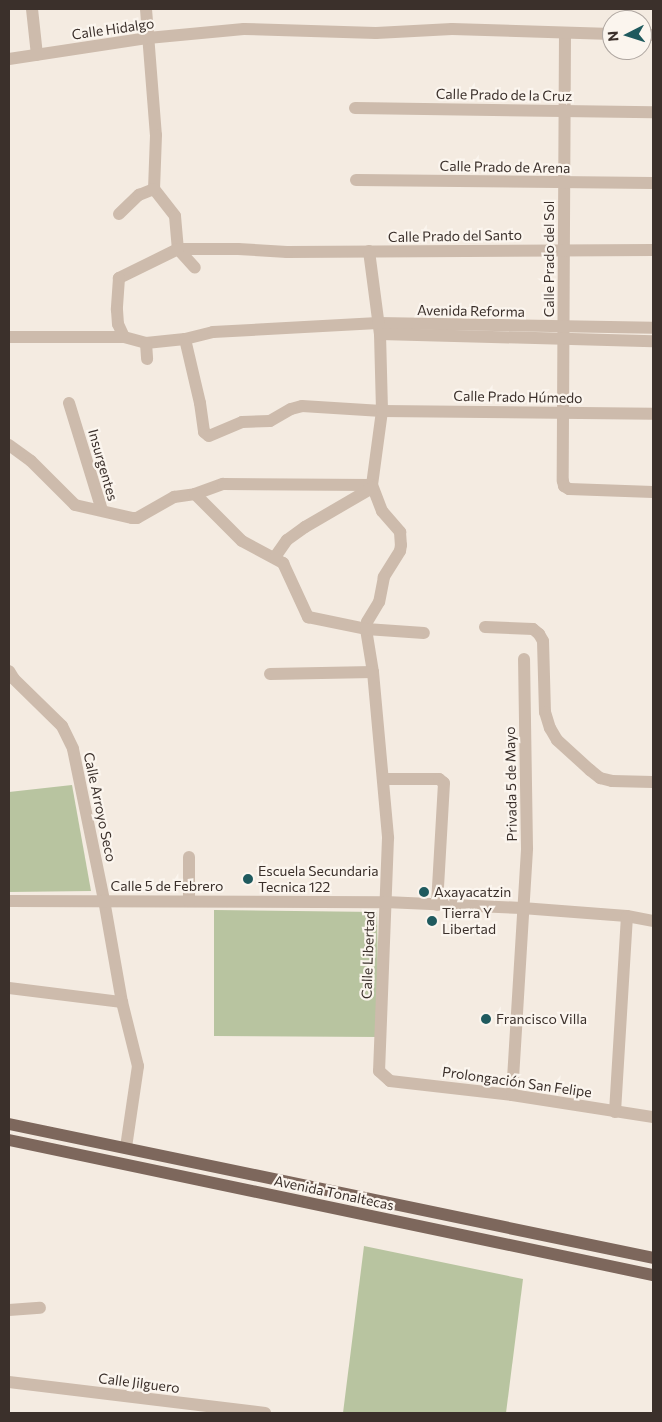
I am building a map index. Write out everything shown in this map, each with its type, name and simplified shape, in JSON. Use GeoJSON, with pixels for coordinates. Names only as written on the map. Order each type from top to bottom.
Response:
{"type":"FeatureCollection","features":[{"type":"Feature","properties":{"kind":"main road","name":"Avenida Tonaltecas"},"geometry":{"type":"LineString","coordinates":[[9,1124],[653,1258]]}},
{"type":"Feature","properties":{"kind":"main road","name":"Avenida Tonaltecas"},"geometry":{"type":"LineString","coordinates":[[9,1140],[653,1275]]}},
{"type":"Feature","properties":{"kind":"street"},"geometry":{"type":"LineString","coordinates":[[32,9],[37,55]]}},
{"type":"Feature","properties":{"kind":"street"},"geometry":{"type":"LineString","coordinates":[[146,9],[156,135],[154,190],[175,216],[178,249],[194,268]]}},
{"type":"Feature","properties":{"kind":"street","name":"Calle Hidalgo"},"geometry":{"type":"LineString","coordinates":[[9,59],[148,38],[244,29],[376,33],[452,29],[602,34]]}},
{"type":"Feature","properties":{"kind":"street","name":"Calle Prado del Sol"},"geometry":{"type":"LineString","coordinates":[[565,33],[564,486],[569,488],[653,492]]}},
{"type":"Feature","properties":{"kind":"street","name":"Calle Prado de la Cruz"},"geometry":{"type":"LineString","coordinates":[[355,108],[653,112]]}},
{"type":"Feature","properties":{"kind":"street","name":"Calle Prado de Arena"},"geometry":{"type":"LineString","coordinates":[[356,180],[653,183]]}},
{"type":"Feature","properties":{"kind":"street"},"geometry":{"type":"LineString","coordinates":[[119,214],[139,194],[154,190]]}},
{"type":"Feature","properties":{"kind":"street"},"geometry":{"type":"LineString","coordinates":[[124,337],[118,324],[116,310],[119,278],[178,249]]}},
{"type":"Feature","properties":{"kind":"street","name":"Calle Prado del Santo"},"geometry":{"type":"LineString","coordinates":[[178,249],[238,249],[288,252],[653,250]]}},
{"type":"Feature","properties":{"kind":"street"},"geometry":{"type":"LineString","coordinates":[[366,628],[367,622],[379,602],[384,577],[400,551],[400,532],[382,511],[372,486],[382,411],[379,329],[368,252]]}},
{"type":"Feature","properties":{"kind":"street","name":"Avenida Reforma"},"geometry":{"type":"LineString","coordinates":[[563,334],[653,328]]}},
{"type":"Feature","properties":{"kind":"street","name":"Avenida Reforma"},"geometry":{"type":"LineString","coordinates":[[146,343],[184,339],[213,332],[379,329],[563,334],[653,341]]}},
{"type":"Feature","properties":{"kind":"street"},"geometry":{"type":"LineString","coordinates":[[9,337],[124,337],[146,343],[147,360]]}},
{"type":"Feature","properties":{"kind":"street","name":"Calle Prado Húmedo"},"geometry":{"type":"LineString","coordinates":[[184,339],[206,435],[242,422],[270,421],[291,409],[302,406],[382,411],[653,414]]}},
{"type":"Feature","properties":{"kind":"street","name":"Insurgentes"},"geometry":{"type":"LineString","coordinates":[[9,445],[31,461],[76,505],[83,509],[102,510],[69,403]]}},
{"type":"Feature","properties":{"kind":"street"},"geometry":{"type":"LineString","coordinates":[[102,510],[125,517],[137,518],[169,499],[195,494],[223,484],[372,486]]}},
{"type":"Feature","properties":{"kind":"street"},"geometry":{"type":"LineString","coordinates":[[275,557],[287,540],[304,526],[372,486]]}},
{"type":"Feature","properties":{"kind":"street"},"geometry":{"type":"LineString","coordinates":[[195,494],[242,541],[275,557],[283,563],[308,617],[366,628],[424,633]]}},
{"type":"Feature","properties":{"kind":"street","name":"Calle Libertad"},"geometry":{"type":"LineString","coordinates":[[366,628],[373,672],[388,838],[379,1071]]}},
{"type":"Feature","properties":{"kind":"street"},"geometry":{"type":"LineString","coordinates":[[485,628],[533,628],[539,634],[543,641],[545,712],[550,728],[557,740],[576,758],[600,778],[612,781],[653,782]]}},
{"type":"Feature","properties":{"kind":"street","name":"Privada 5 de Mayo"},"geometry":{"type":"LineString","coordinates":[[512,1095],[527,848],[524,659]]}},
{"type":"Feature","properties":{"kind":"street"},"geometry":{"type":"LineString","coordinates":[[270,674],[373,672]]}},
{"type":"Feature","properties":{"kind":"street","name":"Calle Arroyo Seco"},"geometry":{"type":"LineString","coordinates":[[11,678],[62,726],[73,750],[104,900],[122,1002],[138,1066],[126,1148]]}},
{"type":"Feature","properties":{"kind":"street"},"geometry":{"type":"LineString","coordinates":[[384,779],[439,779],[444,783],[437,904]]}},
{"type":"Feature","properties":{"kind":"street"},"geometry":{"type":"LineString","coordinates":[[189,856],[189,901]]}},
{"type":"Feature","properties":{"kind":"street","name":"Calle 5 de Febrero"},"geometry":{"type":"LineString","coordinates":[[9,901],[385,902],[522,908],[627,916],[653,921]]}},
{"type":"Feature","properties":{"kind":"street"},"geometry":{"type":"LineString","coordinates":[[615,1112],[627,916]]}},
{"type":"Feature","properties":{"kind":"street"},"geometry":{"type":"LineString","coordinates":[[9,988],[122,1002]]}},
{"type":"Feature","properties":{"kind":"street","name":"Prolongación San Felipe"},"geometry":{"type":"LineString","coordinates":[[379,1071],[390,1081],[512,1095],[653,1117]]}},
{"type":"Feature","properties":{"kind":"street"},"geometry":{"type":"LineString","coordinates":[[9,1310],[40,1308]]}},
{"type":"Feature","properties":{"kind":"street","name":"Calle Jilguero"},"geometry":{"type":"LineString","coordinates":[[9,1382],[265,1413]]}},
{"type":"Feature","properties":{"kind":"green space"},"geometry":{"type":"Polygon","coordinates":[[[72,785],[91,891],[9,892],[9,792],[72,785]]]}},
{"type":"Feature","properties":{"kind":"green space"},"geometry":{"type":"Polygon","coordinates":[[[214,910],[377,912],[379,1037],[214,1036],[214,910]]]}},
{"type":"Feature","properties":{"kind":"green space"},"geometry":{"type":"Polygon","coordinates":[[[364,1246],[523,1279],[506,1413],[343,1413],[364,1246]]]}},
{"type":"Feature","properties":{"kind":"place","name":"Escuela Secundaria Tecnica 122"},"geometry":{"type":"Point","coordinates":[248,879]}},
{"type":"Feature","properties":{"kind":"place","name":"Axayacatzin"},"geometry":{"type":"Point","coordinates":[424,892]}},
{"type":"Feature","properties":{"kind":"place","name":"Tierra Y Libertad"},"geometry":{"type":"Point","coordinates":[432,921]}},
{"type":"Feature","properties":{"kind":"place","name":"Francisco Villa"},"geometry":{"type":"Point","coordinates":[486,1019]}}]}
